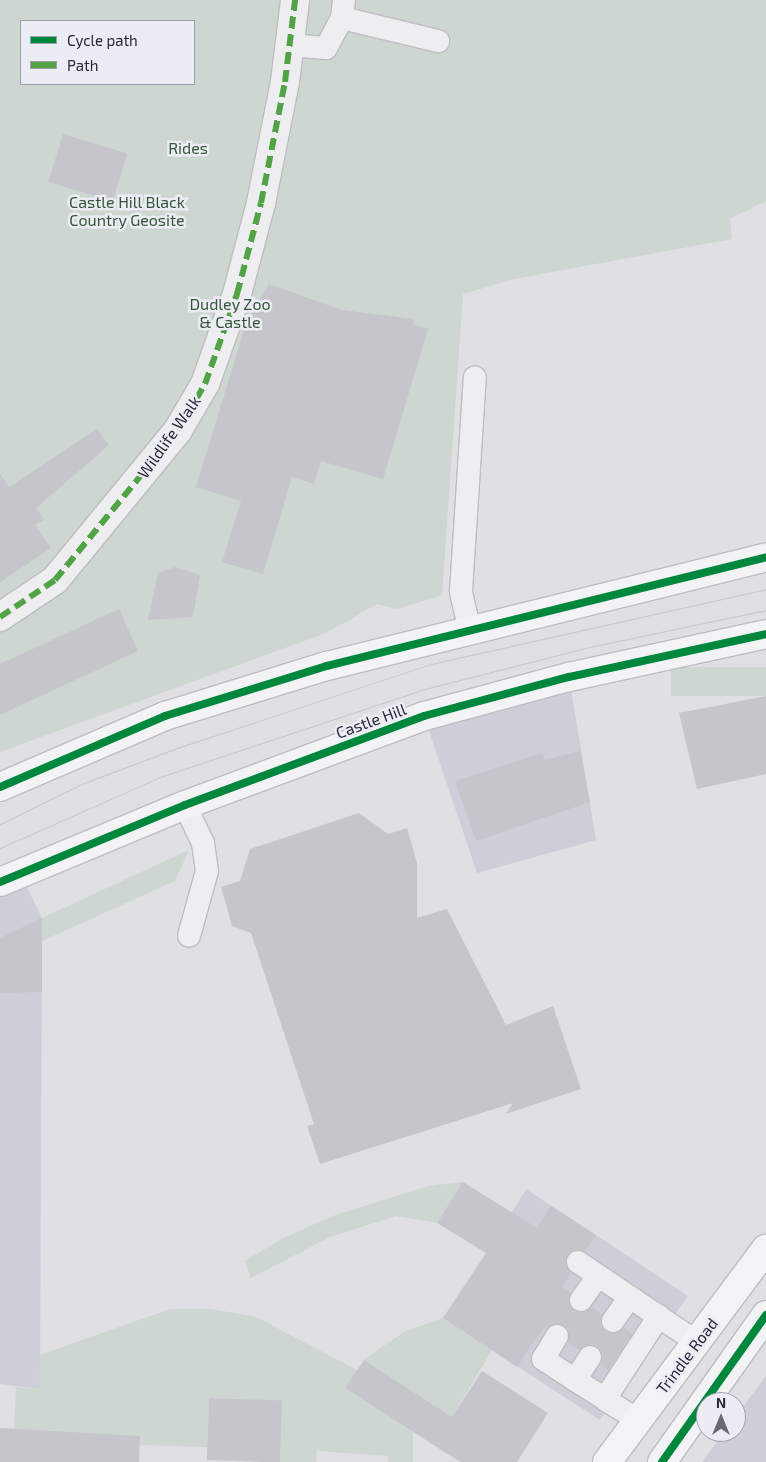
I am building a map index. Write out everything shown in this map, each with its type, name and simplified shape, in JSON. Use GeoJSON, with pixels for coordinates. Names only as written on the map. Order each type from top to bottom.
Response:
{"type":"FeatureCollection","features":[{"type":"Feature","properties":{"kind":"main road"},"geometry":{"type":"LineString","coordinates":[[0,787],[165,716],[469,628],[766,557]]}},
{"type":"Feature","properties":{"kind":"main road","name":"Castle Hill"},"geometry":{"type":"LineString","coordinates":[[0,882],[185,805],[424,716],[569,677],[766,634]]}},
{"type":"Feature","properties":{"kind":"main road","name":"Trindle Road"},"geometry":{"type":"LineString","coordinates":[[607,1462],[766,1249]]}},
{"type":"Feature","properties":{"kind":"main road"},"geometry":{"type":"LineString","coordinates":[[662,1462],[766,1315]]}},
{"type":"Feature","properties":{"kind":"street","name":"Wildlife Walk"},"geometry":{"type":"LineString","coordinates":[[0,617],[55,580],[76,557],[178,430],[205,384],[237,294],[261,203],[290,44],[295,0]]}},
{"type":"Feature","properties":{"kind":"lane"},"geometry":{"type":"LineString","coordinates":[[290,44],[326,48],[343,9],[438,41]]}},
{"type":"Feature","properties":{"kind":"lane"},"geometry":{"type":"LineString","coordinates":[[469,628],[461,591],[475,377]]}},
{"type":"Feature","properties":{"kind":"lane"},"geometry":{"type":"LineString","coordinates":[[185,805],[203,843],[207,871],[189,936]]}},
{"type":"Feature","properties":{"kind":"lane"},"geometry":{"type":"LineString","coordinates":[[578,1262],[698,1342]]}},
{"type":"Feature","properties":{"kind":"lane"},"geometry":{"type":"LineString","coordinates":[[581,1300],[598,1276]]}},
{"type":"Feature","properties":{"kind":"lane"},"geometry":{"type":"LineString","coordinates":[[613,1321],[630,1297]]}},
{"type":"Feature","properties":{"kind":"lane"},"geometry":{"type":"LineString","coordinates":[[605,1399],[659,1316]]}},
{"type":"Feature","properties":{"kind":"lane"},"geometry":{"type":"LineString","coordinates":[[557,1336],[536,1354],[638,1420]]}},
{"type":"Feature","properties":{"kind":"lane"},"geometry":{"type":"LineString","coordinates":[[575,1380],[590,1357]]}},
{"type":"Feature","properties":{"kind":"shaded area"},"geometry":{"type":"Polygon","coordinates":[[[569,677],[596,840],[477,873],[424,716],[569,677]]]}},
{"type":"Feature","properties":{"kind":"shaded area"},"geometry":{"type":"Polygon","coordinates":[[[20,873],[42,918],[40,1389],[0,1384],[0,882],[20,873]]]}},
{"type":"Feature","properties":{"kind":"shaded area"},"geometry":{"type":"Polygon","coordinates":[[[526,1189],[688,1296],[600,1420],[492,1350],[512,1212],[526,1189]]]}},
{"type":"Feature","properties":{"kind":"shaded area"},"geometry":{"type":"Polygon","coordinates":[[[766,1376],[766,1462],[702,1462],[717,1442],[746,1442],[746,1403],[766,1376]]]}},
{"type":"Feature","properties":{"kind":"green space","name":"Dudley Zoo & Castle"},"geometry":{"type":"Polygon","coordinates":[[[0,0],[766,0],[766,201],[730,219],[732,239],[514,279],[463,294],[442,595],[397,609],[377,604],[326,633],[0,752],[0,0]]]}},
{"type":"Feature","properties":{"kind":"green space"},"geometry":{"type":"Polygon","coordinates":[[[671,667],[766,667],[766,696],[671,696],[671,667]]]}},
{"type":"Feature","properties":{"kind":"green space"},"geometry":{"type":"Polygon","coordinates":[[[189,850],[175,881],[42,941],[42,918],[189,850]]]}},
{"type":"Feature","properties":{"kind":"green space"},"geometry":{"type":"Polygon","coordinates":[[[463,1182],[437,1223],[396,1216],[330,1237],[251,1278],[245,1261],[283,1238],[333,1216],[428,1186],[463,1182]]]}},
{"type":"Feature","properties":{"kind":"green space"},"geometry":{"type":"Polygon","coordinates":[[[170,1309],[211,1309],[256,1317],[357,1370],[346,1388],[413,1432],[413,1462],[388,1462],[388,1456],[317,1451],[316,1462],[279,1462],[281,1401],[209,1398],[207,1447],[136,1445],[136,1436],[14,1432],[16,1387],[39,1389],[40,1355],[170,1309]]]}},
{"type":"Feature","properties":{"kind":"green space"},"geometry":{"type":"Polygon","coordinates":[[[443,1318],[492,1350],[452,1417],[363,1360],[404,1332],[443,1318]]]}},
{"type":"Feature","properties":{"kind":"building"},"geometry":{"type":"Polygon","coordinates":[[[63,134],[127,154],[112,201],[48,182],[63,134]]]}},
{"type":"Feature","properties":{"kind":"building"},"geometry":{"type":"Polygon","coordinates":[[[269,284],[342,310],[414,319],[413,324],[428,329],[383,479],[321,461],[314,484],[292,477],[263,574],[222,562],[241,501],[196,487],[247,320],[269,284]]]}},
{"type":"Feature","properties":{"kind":"building"},"geometry":{"type":"Polygon","coordinates":[[[97,429],[109,445],[36,508],[44,520],[35,525],[51,548],[0,582],[0,474],[9,487],[97,429]]]}},
{"type":"Feature","properties":{"kind":"building"},"geometry":{"type":"Polygon","coordinates":[[[175,567],[200,575],[193,617],[148,620],[158,573],[175,567]]]}},
{"type":"Feature","properties":{"kind":"building"},"geometry":{"type":"Polygon","coordinates":[[[119,609],[138,651],[0,715],[0,664],[119,609]]]}},
{"type":"Feature","properties":{"kind":"building"},"geometry":{"type":"Polygon","coordinates":[[[766,696],[766,774],[697,789],[679,713],[766,696]]]}},
{"type":"Feature","properties":{"kind":"building"},"geometry":{"type":"Polygon","coordinates":[[[580,751],[590,802],[476,841],[455,781],[542,753],[545,760],[580,751]]]}},
{"type":"Feature","properties":{"kind":"building"},"geometry":{"type":"Polygon","coordinates":[[[359,813],[388,834],[407,828],[417,863],[417,918],[447,909],[506,1025],[553,1006],[581,1089],[506,1114],[513,1103],[320,1164],[307,1126],[314,1124],[251,933],[232,926],[221,887],[240,881],[250,849],[359,813]]]}},
{"type":"Feature","properties":{"kind":"building"},"geometry":{"type":"Polygon","coordinates":[[[42,918],[42,992],[0,993],[0,938],[42,918]]]}},
{"type":"Feature","properties":{"kind":"building"},"geometry":{"type":"Polygon","coordinates":[[[463,1182],[537,1228],[551,1206],[596,1235],[585,1251],[573,1250],[567,1255],[571,1273],[562,1287],[570,1292],[569,1305],[574,1311],[586,1312],[592,1307],[602,1314],[601,1326],[606,1332],[624,1328],[632,1334],[608,1370],[601,1364],[598,1346],[590,1344],[579,1350],[568,1343],[569,1330],[563,1325],[544,1327],[517,1367],[443,1318],[486,1253],[437,1223],[463,1182]]]}},
{"type":"Feature","properties":{"kind":"building"},"geometry":{"type":"Polygon","coordinates":[[[364,1360],[452,1417],[482,1371],[548,1413],[517,1462],[460,1462],[345,1388],[364,1360]]]}},
{"type":"Feature","properties":{"kind":"building"},"geometry":{"type":"Polygon","coordinates":[[[209,1398],[282,1401],[280,1462],[207,1460],[209,1398]]]}},
{"type":"Feature","properties":{"kind":"building"},"geometry":{"type":"Polygon","coordinates":[[[0,1428],[140,1436],[139,1462],[0,1462],[0,1428]]]}},
{"type":"Feature","properties":{"kind":"tram line"},"geometry":{"type":"LineString","coordinates":[[0,824],[84,783],[180,747],[431,664],[766,589]]}},
{"type":"Feature","properties":{"kind":"tram line"},"geometry":{"type":"LineString","coordinates":[[0,848],[160,777],[421,690],[594,646],[766,610]]}},
{"type":"Feature","properties":{"kind":"marked path"},"geometry":{"type":"LineString","coordinates":[[0,617],[55,580],[178,430],[205,384],[237,294],[261,203],[285,82],[295,0]]}},
{"type":"Feature","properties":{"kind":"cycle path"},"geometry":{"type":"LineString","coordinates":[[0,787],[165,716],[327,666],[766,557]]}},
{"type":"Feature","properties":{"kind":"cycle path"},"geometry":{"type":"LineString","coordinates":[[0,882],[185,805],[424,716],[569,677],[766,634]]}},
{"type":"Feature","properties":{"kind":"cycle path"},"geometry":{"type":"LineString","coordinates":[[662,1462],[766,1315]]}},
{"type":"Feature","properties":{"kind":"park label","name":"Rides"},"geometry":{"type":"Point","coordinates":[188,148]}},
{"type":"Feature","properties":{"kind":"park label","name":"Castle Hill Black Country Geosite"},"geometry":{"type":"Point","coordinates":[127,211]}}]}
